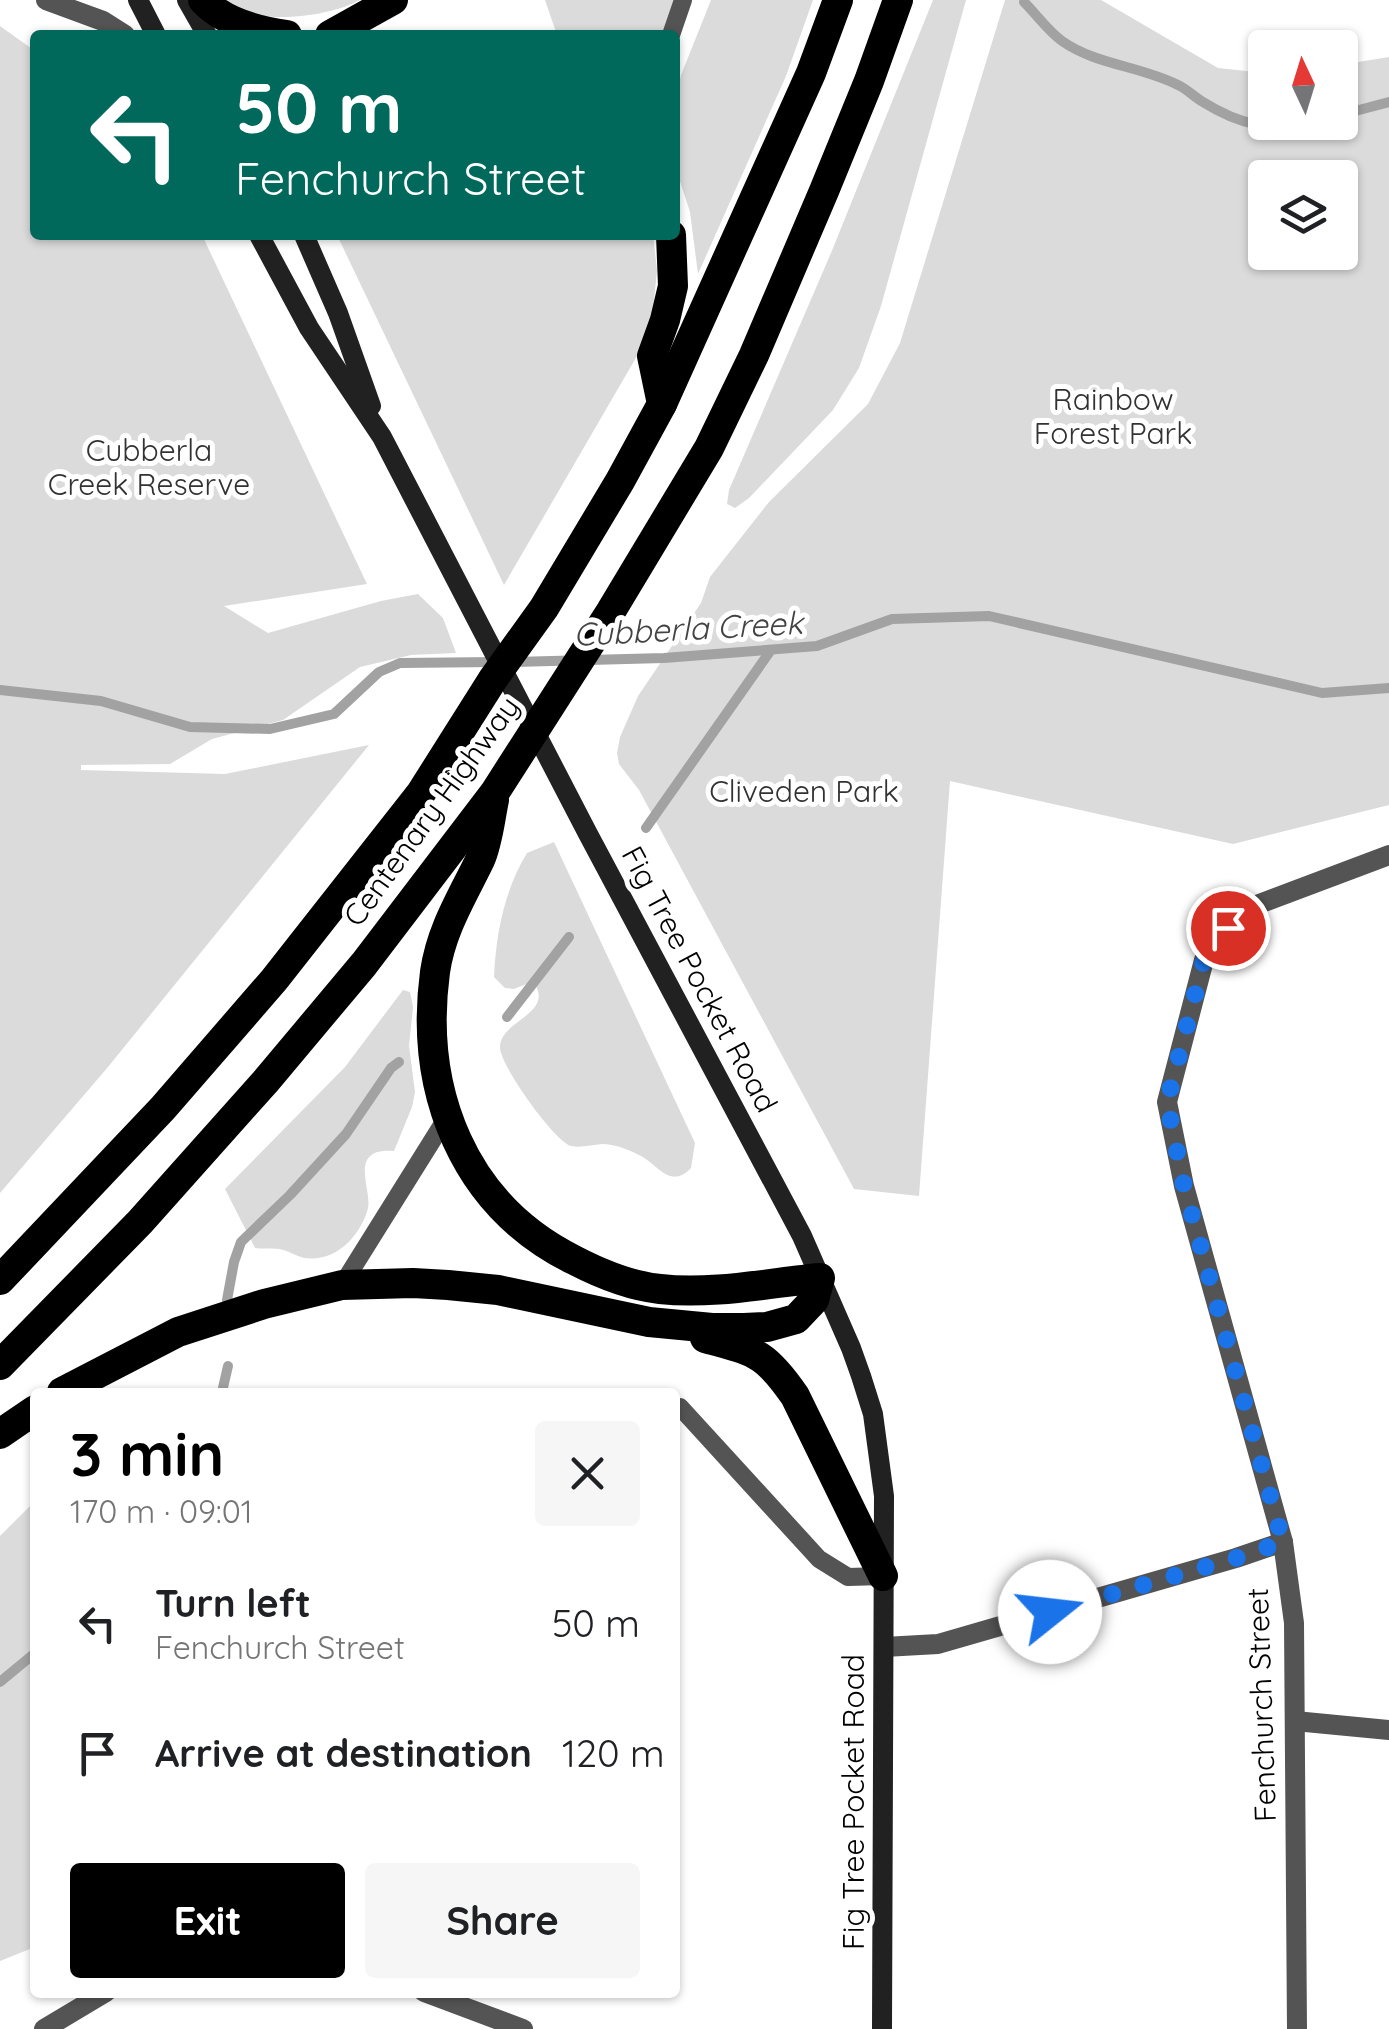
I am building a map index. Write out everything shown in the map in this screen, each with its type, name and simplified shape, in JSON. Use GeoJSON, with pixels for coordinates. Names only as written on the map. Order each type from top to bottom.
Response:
{"type":"FeatureCollection","features":[{"type":"Feature","properties":{"kind":"highway"},"geometry":{"type":"LineString","coordinates":[[203,0],[246,26],[264,30]]}},
{"type":"Feature","properties":{"kind":"highway"},"geometry":{"type":"LineString","coordinates":[[339,30],[393,0]]}},
{"type":"Feature","properties":{"kind":"highway","name":"Centenary Highway"},"geometry":{"type":"LineString","coordinates":[[0,1280],[163,1108],[274,980],[421,793],[492,679],[544,608],[662,404],[811,73],[838,0]]}},
{"type":"Feature","properties":{"kind":"highway","name":"Centenary Highway"},"geometry":{"type":"LineString","coordinates":[[0,1365],[140,1222],[265,1082],[364,964],[495,792],[709,448],[754,355],[869,81],[898,0]]}},
{"type":"Feature","properties":{"kind":"highway"},"geometry":{"type":"LineString","coordinates":[[662,404],[652,356],[674,286],[671,240]]}},
{"type":"Feature","properties":{"kind":"highway"},"geometry":{"type":"LineString","coordinates":[[495,792],[482,856],[452,915],[436,968],[432,1029],[436,1069],[446,1117],[464,1157],[489,1194],[542,1241],[608,1276],[658,1289],[688,1291],[820,1278],[814,1300],[806,1311],[785,1323],[728,1328],[649,1322]]}},
{"type":"Feature","properties":{"kind":"highway"},"geometry":{"type":"LineString","coordinates":[[70,1388],[178,1332],[264,1304],[342,1285],[414,1283],[498,1290],[649,1322],[759,1355],[776,1370],[795,1396],[883,1576]]}},
{"type":"Feature","properties":{"kind":"highway"},"geometry":{"type":"LineString","coordinates":[[0,1434],[30,1413]]}},
{"type":"Feature","properties":{"kind":"main road"},"geometry":{"type":"LineString","coordinates":[[138,0],[153,30]]}},
{"type":"Feature","properties":{"kind":"main road"},"geometry":{"type":"LineString","coordinates":[[187,0],[204,30]]}},
{"type":"Feature","properties":{"kind":"main road","name":"Fig Tree Pocket Road"},"geometry":{"type":"LineString","coordinates":[[262,240],[310,328],[382,436],[802,1236],[851,1348],[872,1414],[884,1496],[882,2029]]}},
{"type":"Feature","properties":{"kind":"main road","name":"Fig Tree Pocket Road"},"geometry":{"type":"LineString","coordinates":[[306,240],[338,313],[382,436]]}},
{"type":"Feature","properties":{"kind":"street"},"geometry":{"type":"LineString","coordinates":[[46,0],[117,30]]}},
{"type":"Feature","properties":{"kind":"street","name":"Fenchurch Street"},"geometry":{"type":"LineString","coordinates":[[1297,2029],[1294,1623],[1283,1542],[1184,1186],[1167,1102],[1204,960],[1228,928],[1259,904],[1389,855]]}},
{"type":"Feature","properties":{"kind":"street"},"geometry":{"type":"LineString","coordinates":[[884,1647],[938,1644],[1283,1542]]}},
{"type":"Feature","properties":{"kind":"street"},"geometry":{"type":"LineString","coordinates":[[1294,1721],[1389,1730]]}},
{"type":"Feature","properties":{"kind":"street"},"geometry":{"type":"LineString","coordinates":[[44,2029],[96,1998]]}},
{"type":"Feature","properties":{"kind":"street"},"geometry":{"type":"LineString","coordinates":[[440,1998],[523,2029]]}},
{"type":"Feature","properties":{"kind":"lane"},"geometry":{"type":"LineString","coordinates":[[673,30],[683,0]]}},
{"type":"Feature","properties":{"kind":"lane"},"geometry":{"type":"LineString","coordinates":[[342,1285],[446,1117]]}},
{"type":"Feature","properties":{"kind":"lane"},"geometry":{"type":"LineString","coordinates":[[680,1406],[819,1560],[848,1577],[883,1576]]}},
{"type":"Feature","properties":{"kind":"green space"},"geometry":{"type":"Polygon","coordinates":[[[224,0],[360,0],[310,15],[271,17],[236,9],[224,0]]]}},
{"type":"Feature","properties":{"kind":"green space"},"geometry":{"type":"Polygon","coordinates":[[[545,0],[675,0],[666,30],[555,30],[545,0]]]}},
{"type":"Feature","properties":{"kind":"green space"},"geometry":{"type":"Polygon","coordinates":[[[711,0],[813,0],[786,76],[698,274],[690,212],[680,181],[681,75],[711,0]]]}},
{"type":"Feature","properties":{"kind":"green space"},"geometry":{"type":"Polygon","coordinates":[[[933,0],[966,0],[881,306],[859,368],[833,410],[735,508],[727,504],[729,490],[831,253],[933,0]]]}},
{"type":"Feature","properties":{"kind":"green space","name":"Rainbow Forest Park"},"geometry":{"type":"Polygon","coordinates":[[[1005,0],[1101,0],[1218,68],[1248,71],[1248,140],[1358,140],[1358,62],[1389,57],[1389,805],[1233,844],[950,781],[919,1196],[854,1189],[639,790],[619,764],[617,753],[638,696],[701,603],[710,577],[769,502],[868,404],[900,343],[1005,0]]]}},
{"type":"Feature","properties":{"kind":"green space","name":"Cubberla Creek Reserve"},"geometry":{"type":"Polygon","coordinates":[[[0,26],[30,47],[30,240],[204,240],[367,584],[224,606],[268,633],[418,594],[443,618],[456,653],[411,655],[360,667],[283,720],[212,739],[170,764],[81,765],[81,770],[225,774],[369,745],[108,1067],[0,1193],[0,26]]]}},
{"type":"Feature","properties":{"kind":"green space"},"geometry":{"type":"Polygon","coordinates":[[[339,240],[654,240],[657,270],[653,310],[637,356],[504,585],[339,240]]]}},
{"type":"Feature","properties":{"kind":"green space"},"geometry":{"type":"Polygon","coordinates":[[[554,842],[695,1143],[691,1168],[677,1177],[616,1146],[575,1147],[563,1141],[529,1101],[502,1056],[502,1038],[531,1011],[539,996],[536,986],[529,983],[505,988],[494,977],[503,913],[512,882],[527,853],[554,842]]]}},
{"type":"Feature","properties":{"kind":"green space"},"geometry":{"type":"Polygon","coordinates":[[[403,990],[410,992],[413,1007],[409,1046],[415,1092],[394,1151],[380,1152],[366,1162],[368,1208],[362,1224],[345,1245],[323,1257],[255,1248],[225,1189],[345,1067],[403,990]]]}},
{"type":"Feature","properties":{"kind":"green space"},"geometry":{"type":"Polygon","coordinates":[[[30,1506],[30,1949],[0,1961],[0,1536],[30,1506]]]}},
{"type":"Feature","properties":{"kind":"waterway"},"geometry":{"type":"LineString","coordinates":[[1024,2],[1052,33],[1075,49],[1164,79],[1229,116],[1248,122]]}},
{"type":"Feature","properties":{"kind":"waterway"},"geometry":{"type":"LineString","coordinates":[[1358,110],[1389,102]]}},
{"type":"Feature","properties":{"kind":"waterway","name":"Cubberla Creek"},"geometry":{"type":"LineString","coordinates":[[514,662],[664,658],[817,646],[892,619],[989,616],[1322,693],[1389,688]]}},
{"type":"Feature","properties":{"kind":"waterway"},"geometry":{"type":"LineString","coordinates":[[646,828],[771,650]]}},
{"type":"Feature","properties":{"kind":"waterway","name":"Cubberla Creek"},"geometry":{"type":"LineString","coordinates":[[0,690],[101,701],[190,727],[270,729],[334,714],[379,672],[400,663],[497,662]]}},
{"type":"Feature","properties":{"kind":"waterway"},"geometry":{"type":"LineString","coordinates":[[507,1017],[569,937]]}},
{"type":"Feature","properties":{"kind":"waterway"},"geometry":{"type":"LineString","coordinates":[[227,1300],[241,1242],[346,1134],[399,1062]]}},
{"type":"Feature","properties":{"kind":"waterway"},"geometry":{"type":"LineString","coordinates":[[223,1388],[228,1366]]}},
{"type":"Feature","properties":{"kind":"waterway"},"geometry":{"type":"LineString","coordinates":[[0,1682],[30,1657]]}},
{"type":"Feature","properties":{"kind":"route"},"geometry":{"type":"LineString","coordinates":[[1050,1612],[1283,1542],[1184,1186],[1167,1102],[1204,960],[1228,928]]}},
{"type":"Feature","properties":{"kind":"park label","name":"Cliveden Park"},"geometry":{"type":"Point","coordinates":[804,791]}}]}
